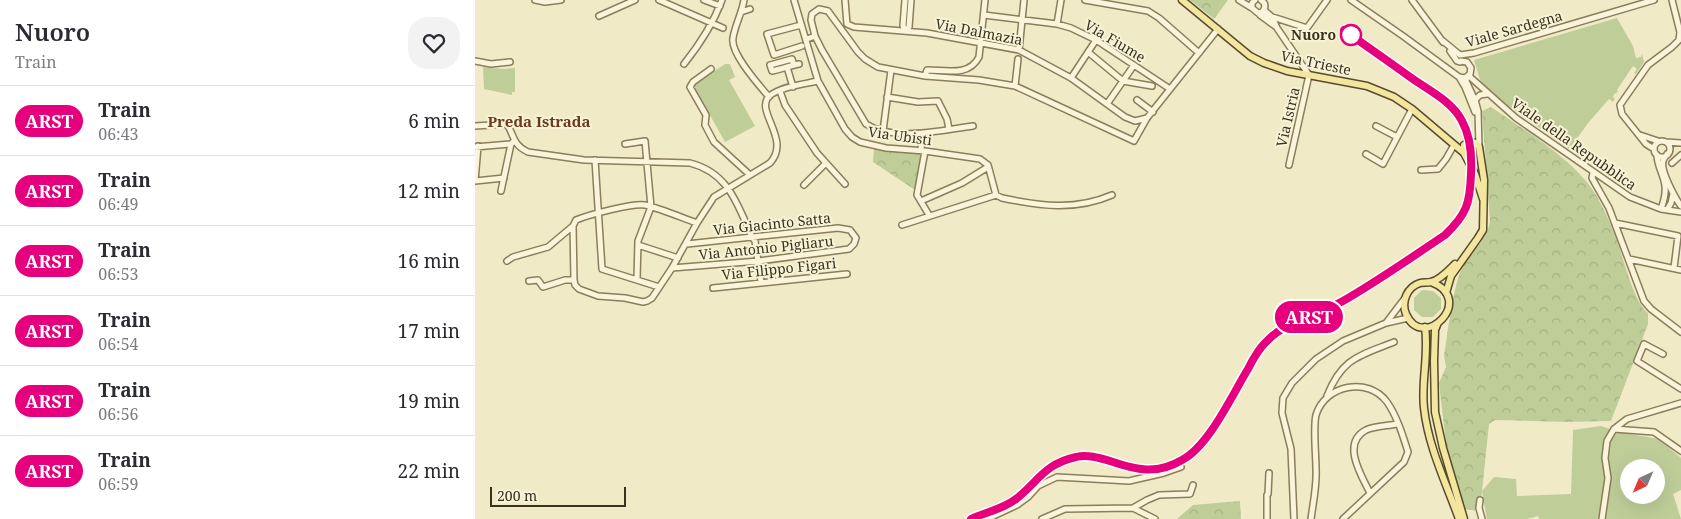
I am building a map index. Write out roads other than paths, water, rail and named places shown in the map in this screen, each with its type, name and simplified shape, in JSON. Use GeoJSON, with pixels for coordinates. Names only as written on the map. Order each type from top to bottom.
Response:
{"type":"FeatureCollection","features":[{"type":"Feature","properties":{"kind":"main road","name":"Via Trieste"},"geometry":{"type":"LineString","coordinates":[[1182,0],[1250,56],[1264,63],[1287,70],[1380,90],[1412,109],[1465,154]]}},
{"type":"Feature","properties":{"kind":"main road"},"geometry":{"type":"LineString","coordinates":[[1446,293],[1451,276],[1483,230],[1484,180],[1479,150],[1476,143],[1452,142]]}},
{"type":"Feature","properties":{"kind":"main road"},"geometry":{"type":"LineString","coordinates":[[1470,142],[1463,148],[1475,174],[1483,199]]}},
{"type":"Feature","properties":{"kind":"main road"},"geometry":{"type":"LineString","coordinates":[[1465,154],[1474,158],[1479,150]]}},
{"type":"Feature","properties":{"kind":"main road"},"geometry":{"type":"LineString","coordinates":[[1431,282],[1442,288],[1446,293],[1449,308],[1445,318],[1437,324],[1425,327],[1415,324],[1408,318],[1404,308],[1405,298],[1415,285],[1431,282],[1443,275],[1464,257]]}},
{"type":"Feature","properties":{"kind":"main road"},"geometry":{"type":"LineString","coordinates":[[1437,324],[1433,361],[1435,412],[1439,434],[1464,519]]}},
{"type":"Feature","properties":{"kind":"main road"},"geometry":{"type":"LineString","coordinates":[[1425,327],[1424,406],[1426,419],[1431,441],[1459,519]]}},
{"type":"Feature","properties":{"kind":"street"},"geometry":{"type":"LineString","coordinates":[[535,0],[545,2],[561,0]]}},
{"type":"Feature","properties":{"kind":"street"},"geometry":{"type":"LineString","coordinates":[[599,16],[635,0]]}},
{"type":"Feature","properties":{"kind":"street"},"geometry":{"type":"LineString","coordinates":[[659,0],[723,28]]}},
{"type":"Feature","properties":{"kind":"street"},"geometry":{"type":"LineString","coordinates":[[704,0],[720,6]]}},
{"type":"Feature","properties":{"kind":"street"},"geometry":{"type":"LineString","coordinates":[[684,64],[699,46],[722,0]]}},
{"type":"Feature","properties":{"kind":"street"},"geometry":{"type":"LineString","coordinates":[[744,0],[732,40],[733,47],[756,82],[769,97]]}},
{"type":"Feature","properties":{"kind":"street","name":"Via Ubisti"},"geometry":{"type":"LineString","coordinates":[[794,0],[818,81],[845,129],[852,137],[860,142],[886,148],[980,159],[989,167]]}},
{"type":"Feature","properties":{"kind":"street","name":"Via Dalmazia"},"geometry":{"type":"LineString","coordinates":[[845,0],[847,24],[854,27],[906,31],[1019,50],[1071,78],[1125,118],[1135,120],[1147,118]]}},
{"type":"Feature","properties":{"kind":"street"},"geometry":{"type":"LineString","coordinates":[[905,0],[909,26],[906,31]]}},
{"type":"Feature","properties":{"kind":"street"},"geometry":{"type":"LineString","coordinates":[[907,10],[911,0]]}},
{"type":"Feature","properties":{"kind":"street"},"geometry":{"type":"LineString","coordinates":[[925,76],[927,70],[967,70],[975,65],[979,57],[985,0]]}},
{"type":"Feature","properties":{"kind":"street"},"geometry":{"type":"LineString","coordinates":[[1019,50],[1024,0]]}},
{"type":"Feature","properties":{"kind":"street"},"geometry":{"type":"LineString","coordinates":[[1057,24],[1061,0]]}},
{"type":"Feature","properties":{"kind":"street"},"geometry":{"type":"LineString","coordinates":[[1085,0],[1148,11],[1199,53]]}},
{"type":"Feature","properties":{"kind":"street"},"geometry":{"type":"LineString","coordinates":[[1129,8],[1131,0]]}},
{"type":"Feature","properties":{"kind":"street"},"geometry":{"type":"LineString","coordinates":[[1239,0],[1263,7],[1272,17],[1277,28]]}},
{"type":"Feature","properties":{"kind":"street"},"geometry":{"type":"LineString","coordinates":[[1246,0],[1253,4]]}},
{"type":"Feature","properties":{"kind":"street"},"geometry":{"type":"LineString","coordinates":[[1272,17],[1307,28],[1327,0]]}},
{"type":"Feature","properties":{"kind":"street"},"geometry":{"type":"LineString","coordinates":[[1412,0],[1460,61],[1467,62],[1470,66],[1471,71],[1466,81],[1477,111],[1479,150]]}},
{"type":"Feature","properties":{"kind":"street","name":"Viale Sardegna"},"geometry":{"type":"LineString","coordinates":[[1443,41],[1460,55],[1474,53],[1654,0]]}},
{"type":"Feature","properties":{"kind":"street"},"geometry":{"type":"LineString","coordinates":[[1664,210],[1665,184],[1657,164],[1657,155],[1654,149],[1646,144],[1622,114],[1620,105],[1648,65],[1680,40],[1680,32],[1672,0]]}},
{"type":"Feature","properties":{"kind":"street"},"geometry":{"type":"LineString","coordinates":[[1354,1],[1458,76],[1468,76]]}},
{"type":"Feature","properties":{"kind":"street"},"geometry":{"type":"LineString","coordinates":[[1263,7],[1309,75]]}},
{"type":"Feature","properties":{"kind":"street"},"geometry":{"type":"LineString","coordinates":[[740,13],[750,9]]}},
{"type":"Feature","properties":{"kind":"street"},"geometry":{"type":"LineString","coordinates":[[973,126],[922,133],[883,131],[874,129],[866,124],[815,36],[811,17],[815,11],[823,9],[828,11],[858,52],[878,67],[925,76],[979,80],[1015,86],[1134,141],[1147,118],[1218,30]]}},
{"type":"Feature","properties":{"kind":"street","name":"Via Fiume"},"geometry":{"type":"LineString","coordinates":[[984,16],[1057,24],[1071,28],[1095,40],[1170,89]]}},
{"type":"Feature","properties":{"kind":"street"},"geometry":{"type":"LineString","coordinates":[[801,25],[767,34],[774,55],[802,46]]}},
{"type":"Feature","properties":{"kind":"street"},"geometry":{"type":"LineString","coordinates":[[807,39],[815,36]]}},
{"type":"Feature","properties":{"kind":"street"},"geometry":{"type":"LineString","coordinates":[[1071,78],[1095,40]]}},
{"type":"Feature","properties":{"kind":"street"},"geometry":{"type":"LineString","coordinates":[[1087,52],[1123,81],[1152,86]]}},
{"type":"Feature","properties":{"kind":"street"},"geometry":{"type":"LineString","coordinates":[[1473,101],[1455,68],[1460,61],[1474,53]]}},
{"type":"Feature","properties":{"kind":"street"},"geometry":{"type":"LineString","coordinates":[[792,59],[796,64],[787,67],[772,71],[770,65],[792,59]]}},
{"type":"Feature","properties":{"kind":"street"},"geometry":{"type":"LineString","coordinates":[[1015,86],[1018,59]]}},
{"type":"Feature","properties":{"kind":"street"},"geometry":{"type":"LineString","coordinates":[[475,61],[491,64],[510,62]]}},
{"type":"Feature","properties":{"kind":"street"},"geometry":{"type":"LineString","coordinates":[[1107,104],[1133,65]]}},
{"type":"Feature","properties":{"kind":"street"},"geometry":{"type":"LineString","coordinates":[[787,67],[793,87]]}},
{"type":"Feature","properties":{"kind":"street"},"geometry":{"type":"LineString","coordinates":[[711,69],[693,82],[690,87],[706,115],[705,125],[714,142],[750,175]]}},
{"type":"Feature","properties":{"kind":"street"},"geometry":{"type":"LineString","coordinates":[[883,131],[891,70]]}},
{"type":"Feature","properties":{"kind":"street","name":"Via Istria"},"geometry":{"type":"LineString","coordinates":[[1289,165],[1309,75]]}},
{"type":"Feature","properties":{"kind":"street","name":"Viale della Repubblica"},"geometry":{"type":"LineString","coordinates":[[1468,76],[1516,118],[1633,199],[1664,210],[1681,212]]}},
{"type":"Feature","properties":{"kind":"street"},"geometry":{"type":"LineString","coordinates":[[573,226],[575,285],[579,289],[598,296],[647,301],[652,298],[672,268],[697,223],[714,198],[770,163],[777,152],[777,139],[767,111],[766,103],[769,97],[780,91],[818,81]]}},
{"type":"Feature","properties":{"kind":"street"},"geometry":{"type":"LineString","coordinates":[[780,91],[785,105],[826,163],[845,184]]}},
{"type":"Feature","properties":{"kind":"street"},"geometry":{"type":"LineString","coordinates":[[1473,101],[1480,95],[1487,94]]}},
{"type":"Feature","properties":{"kind":"street"},"geometry":{"type":"LineString","coordinates":[[887,97],[918,102],[938,102],[947,119],[949,129]]}},
{"type":"Feature","properties":{"kind":"street"},"geometry":{"type":"LineString","coordinates":[[1137,100],[1153,112]]}},
{"type":"Feature","properties":{"kind":"street"},"geometry":{"type":"LineString","coordinates":[[1366,154],[1383,164],[1412,109]]}},
{"type":"Feature","properties":{"kind":"street"},"geometry":{"type":"LineString","coordinates":[[475,126],[507,124],[512,143],[501,191]]}},
{"type":"Feature","properties":{"kind":"street"},"geometry":{"type":"LineString","coordinates":[[1375,126],[1397,137]]}},
{"type":"Feature","properties":{"kind":"street"},"geometry":{"type":"LineString","coordinates":[[1470,142],[1475,138],[1477,131]]}},
{"type":"Feature","properties":{"kind":"street"},"geometry":{"type":"LineString","coordinates":[[922,133],[923,151],[917,195],[929,215]]}},
{"type":"Feature","properties":{"kind":"street"},"geometry":{"type":"LineString","coordinates":[[1639,135],[1658,141],[1680,143]]}},
{"type":"Feature","properties":{"kind":"street"},"geometry":{"type":"LineString","coordinates":[[625,144],[645,141],[651,207],[638,245],[637,280]]}},
{"type":"Feature","properties":{"kind":"street"},"geometry":{"type":"LineString","coordinates":[[1654,149],[1658,141]]}},
{"type":"Feature","properties":{"kind":"street"},"geometry":{"type":"LineString","coordinates":[[1421,170],[1437,169],[1446,159],[1452,142]]}},
{"type":"Feature","properties":{"kind":"street"},"geometry":{"type":"LineString","coordinates":[[1666,142],[1669,146],[1663,161],[1663,167],[1673,194],[1681,206]]}},
{"type":"Feature","properties":{"kind":"street"},"geometry":{"type":"LineString","coordinates":[[504,178],[475,181],[477,146],[512,143],[521,149],[537,154],[584,160],[691,163],[701,165],[714,172],[729,188],[755,241],[761,282]]}},
{"type":"Feature","properties":{"kind":"street"},"geometry":{"type":"LineString","coordinates":[[1657,155],[1663,156],[1680,143]]}},
{"type":"Feature","properties":{"kind":"street"},"geometry":{"type":"LineString","coordinates":[[1672,163],[1680,156]]}},
{"type":"Feature","properties":{"kind":"street"},"geometry":{"type":"LineString","coordinates":[[595,160],[603,269],[659,286]]}},
{"type":"Feature","properties":{"kind":"street"},"geometry":{"type":"LineString","coordinates":[[803,185],[826,163]]}},
{"type":"Feature","properties":{"kind":"street"},"geometry":{"type":"LineString","coordinates":[[921,201],[989,167],[996,195]]}},
{"type":"Feature","properties":{"kind":"street"},"geometry":{"type":"LineString","coordinates":[[1593,173],[1592,178],[1609,208],[1644,302],[1651,310],[1681,332]]}},
{"type":"Feature","properties":{"kind":"street"},"geometry":{"type":"LineString","coordinates":[[1664,210],[1671,203],[1673,194]]}},
{"type":"Feature","properties":{"kind":"street"},"geometry":{"type":"LineString","coordinates":[[902,225],[996,195],[1029,204],[1071,206],[1093,203],[1113,195]]}},
{"type":"Feature","properties":{"kind":"street"},"geometry":{"type":"LineString","coordinates":[[507,261],[513,257],[548,247],[573,226],[576,220],[636,205],[643,204],[697,223]]}},
{"type":"Feature","properties":{"kind":"street"},"geometry":{"type":"LineString","coordinates":[[1615,223],[1678,236],[1679,245],[1674,268]]}},
{"type":"Feature","properties":{"kind":"street","name":"Via Giacinto Satta"},"geometry":{"type":"LineString","coordinates":[[687,244],[839,228],[850,230],[856,238]]}},
{"type":"Feature","properties":{"kind":"street","name":"Via Antonio Pigliaru"},"geometry":{"type":"LineString","coordinates":[[672,268],[759,261],[849,249],[854,244],[856,238]]}},
{"type":"Feature","properties":{"kind":"street"},"geometry":{"type":"LineString","coordinates":[[638,245],[678,258]]}},
{"type":"Feature","properties":{"kind":"street"},"geometry":{"type":"LineString","coordinates":[[1629,259],[1681,270]]}},
{"type":"Feature","properties":{"kind":"street","name":"Via Filippo Figari"},"geometry":{"type":"LineString","coordinates":[[713,288],[847,274]]}},
{"type":"Feature","properties":{"kind":"street"},"geometry":{"type":"LineString","coordinates":[[529,281],[538,280],[543,287],[565,280],[574,280]]}},
{"type":"Feature","properties":{"kind":"street"},"geometry":{"type":"LineString","coordinates":[[1386,322],[1405,298]]}},
{"type":"Feature","properties":{"kind":"street"},"geometry":{"type":"LineString","coordinates":[[1294,519],[1291,449],[1282,412],[1283,398],[1292,383],[1316,359],[1343,341],[1386,322],[1408,318]]}},
{"type":"Feature","properties":{"kind":"street"},"geometry":{"type":"LineString","coordinates":[[1311,519],[1317,472],[1315,417],[1319,408],[1327,397],[1337,376],[1353,359],[1394,342]]}},
{"type":"Feature","properties":{"kind":"street"},"geometry":{"type":"LineString","coordinates":[[1663,354],[1644,344],[1637,361],[1681,389]]}},
{"type":"Feature","properties":{"kind":"street"},"geometry":{"type":"LineString","coordinates":[[1327,397],[1343,388],[1364,387],[1376,392],[1386,401],[1408,452],[1404,462],[1343,519]]}},
{"type":"Feature","properties":{"kind":"street"},"geometry":{"type":"LineString","coordinates":[[1602,519],[1608,478],[1605,458],[1607,441],[1614,429],[1627,419],[1681,403]]}},
{"type":"Feature","properties":{"kind":"street"},"geometry":{"type":"LineString","coordinates":[[1370,493],[1355,463],[1354,445],[1358,437],[1365,431],[1397,424]]}},
{"type":"Feature","properties":{"kind":"street"},"geometry":{"type":"LineString","coordinates":[[1614,429],[1654,432],[1681,451]]}},
{"type":"Feature","properties":{"kind":"street"},"geometry":{"type":"LineString","coordinates":[[987,519],[1017,505],[1038,486],[1057,477],[1129,481],[1181,467]]}},
{"type":"Feature","properties":{"kind":"street"},"geometry":{"type":"LineString","coordinates":[[1267,519],[1269,473]]}},
{"type":"Feature","properties":{"kind":"street"},"geometry":{"type":"LineString","coordinates":[[1133,508],[1159,495],[1190,494],[1193,484]]}},
{"type":"Feature","properties":{"kind":"street"},"geometry":{"type":"LineString","coordinates":[[1480,500],[1481,519]]}},
{"type":"Feature","properties":{"kind":"street"},"geometry":{"type":"LineString","coordinates":[[1042,519],[1065,509],[1133,508],[1155,519]]}},
{"type":"Feature","properties":{"kind":"railway"},"geometry":{"type":"LineString","coordinates":[[1356,39],[1448,104],[1462,121],[1468,136]]}},
{"type":"Feature","properties":{"kind":"railway"},"geometry":{"type":"LineString","coordinates":[[971,519],[1010,503],[1042,474],[1065,459],[1085,456],[1146,469],[1164,468],[1182,460],[1192,453],[1211,432],[1254,358],[1267,341],[1284,328],[1334,306],[1356,293],[1445,235],[1463,215],[1471,190]]}},
{"type":"Feature","properties":{"kind":"train","name":"ARST"},"geometry":{"type":"LineString","coordinates":[[971,519],[1004,506],[1016,499],[1045,471],[1061,462],[1078,456],[1098,457],[1147,470],[1165,469],[1184,460],[1199,447],[1214,427],[1253,359],[1265,342],[1276,332],[1288,325],[1325,311],[1345,300],[1445,235],[1457,223],[1465,211],[1471,194],[1472,166],[1470,144],[1462,121],[1448,104],[1344,30]]}},
{"type":"Feature","properties":{"kind":"place","name":"Nuoro"},"geometry":{"type":"Point","coordinates":[1351,35]}},
{"type":"Feature","properties":{"kind":"district","name":"Preda Istrada"},"geometry":{"type":"Point","coordinates":[539,122]}}]}
